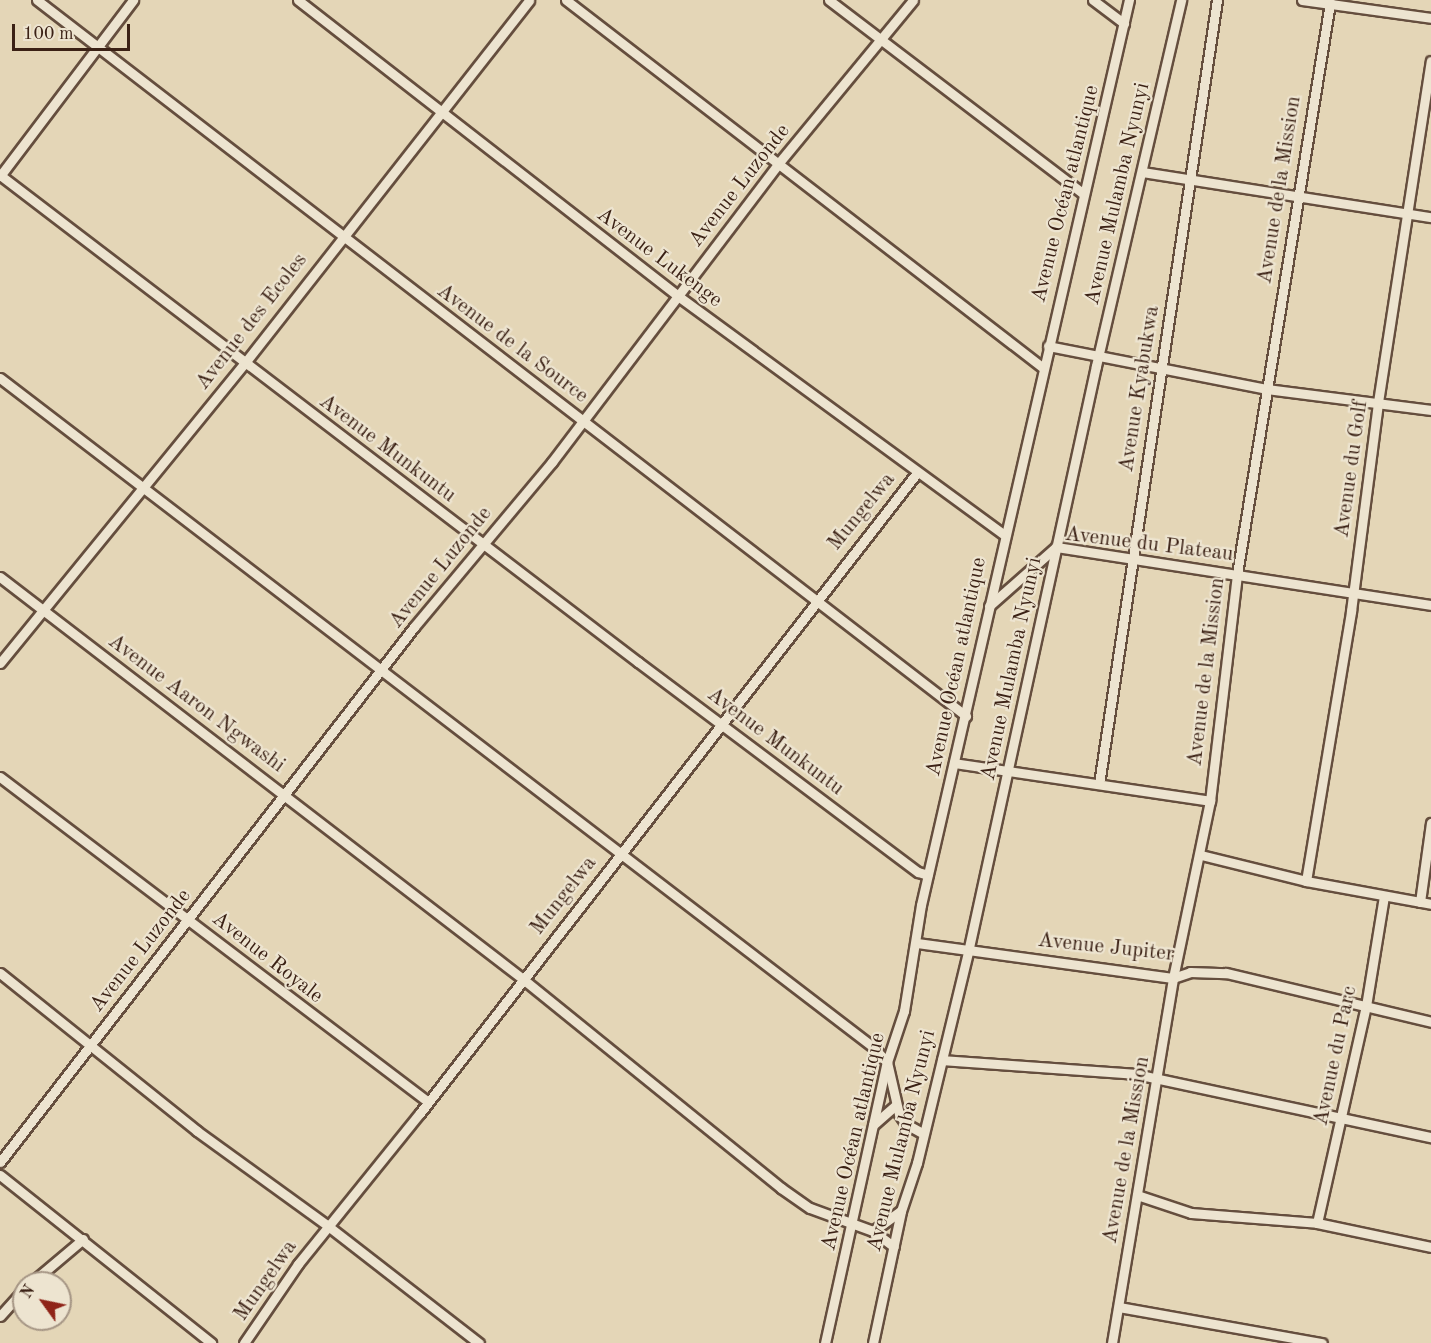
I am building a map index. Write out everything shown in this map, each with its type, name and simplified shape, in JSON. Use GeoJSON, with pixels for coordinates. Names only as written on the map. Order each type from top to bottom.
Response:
{"type":"FeatureCollection","features":[{"type":"Feature","properties":{"kind":"street","name":"Avenue de la Source"},"geometry":{"type":"LineString","coordinates":[[37,0],[341,237],[966,716]]}},
{"type":"Feature","properties":{"kind":"street"},"geometry":{"type":"LineString","coordinates":[[0,175],[133,0]]}},
{"type":"Feature","properties":{"kind":"street","name":"Avenue Lukenge"},"geometry":{"type":"LineString","coordinates":[[298,0],[678,296],[916,474],[1004,535]]}},
{"type":"Feature","properties":{"kind":"street","name":"Avenue des Ecoles"},"geometry":{"type":"LineString","coordinates":[[0,663],[44,612],[244,364],[341,237],[529,0]]}},
{"type":"Feature","properties":{"kind":"street"},"geometry":{"type":"LineString","coordinates":[[566,0],[1042,368]]}},
{"type":"Feature","properties":{"kind":"street"},"geometry":{"type":"LineString","coordinates":[[829,0],[1084,194]]}},
{"type":"Feature","properties":{"kind":"street","name":"Avenue Luzonde"},"geometry":{"type":"LineString","coordinates":[[0,1162],[381,670],[484,544],[678,296],[778,164],[913,0]]}},
{"type":"Feature","properties":{"kind":"street"},"geometry":{"type":"LineString","coordinates":[[1094,0],[1124,23]]}},
{"type":"Feature","properties":{"kind":"street","name":"Avenue Océan atlantique"},"geometry":{"type":"LineString","coordinates":[[825,1343],[854,1226],[887,1062],[904,1011],[928,875],[966,716],[1004,535],[1129,0]]}},
{"type":"Feature","properties":{"kind":"street","name":"Avenue Mulamba Nyunyi"},"geometry":{"type":"LineString","coordinates":[[874,1343],[901,1211],[942,1060],[968,952],[1098,356],[1181,0]]}},
{"type":"Feature","properties":{"kind":"street","name":"Avenue Kyabukwa"},"geometry":{"type":"LineString","coordinates":[[1099,784],[1217,0]]}},
{"type":"Feature","properties":{"kind":"street"},"geometry":{"type":"LineString","coordinates":[[1302,0],[1431,18]]}},
{"type":"Feature","properties":{"kind":"street","name":"Avenue de la Mission"},"geometry":{"type":"LineString","coordinates":[[1112,1343],[1173,978],[1201,855],[1210,801],[1237,574],[1296,198],[1330,3]]}},
{"type":"Feature","properties":{"kind":"street","name":"Avenue du Golf"},"geometry":{"type":"LineString","coordinates":[[1306,881],[1353,593],[1378,402],[1410,214],[1431,62]]}},
{"type":"Feature","properties":{"kind":"street"},"geometry":{"type":"LineString","coordinates":[[1142,172],[1296,198],[1431,217]]}},
{"type":"Feature","properties":{"kind":"street","name":"Avenue Munkuntu"},"geometry":{"type":"LineString","coordinates":[[0,175],[244,364],[720,724],[918,872],[928,875]]}},
{"type":"Feature","properties":{"kind":"street"},"geometry":{"type":"LineString","coordinates":[[1048,346],[1267,388],[1431,411]]}},
{"type":"Feature","properties":{"kind":"street"},"geometry":{"type":"LineString","coordinates":[[0,378],[621,852],[887,1062],[895,1106],[906,1124],[922,1132]]}},
{"type":"Feature","properties":{"kind":"street","name":"Mungelwa"},"geometry":{"type":"LineString","coordinates":[[244,1343],[328,1226],[523,979],[815,600],[916,474]]}},
{"type":"Feature","properties":{"kind":"street","name":"Avenue du Plateau"},"geometry":{"type":"LineString","coordinates":[[988,606],[1056,548],[1431,605]]}},
{"type":"Feature","properties":{"kind":"street","name":"Avenue Aaron Ngwashi"},"geometry":{"type":"LineString","coordinates":[[0,577],[523,979],[781,1188],[810,1208],[854,1226],[873,1231]]}},
{"type":"Feature","properties":{"kind":"street"},"geometry":{"type":"LineString","coordinates":[[954,764],[1210,801]]}},
{"type":"Feature","properties":{"kind":"street","name":"Avenue Royale"},"geometry":{"type":"LineString","coordinates":[[0,777],[427,1101]]}},
{"type":"Feature","properties":{"kind":"street"},"geometry":{"type":"LineString","coordinates":[[1420,902],[1431,823]]}},
{"type":"Feature","properties":{"kind":"street"},"geometry":{"type":"LineString","coordinates":[[1201,855],[1306,881],[1431,904]]}},
{"type":"Feature","properties":{"kind":"street","name":"Avenue du Parc"},"geometry":{"type":"LineString","coordinates":[[1317,1223],[1366,1006],[1384,896]]}},
{"type":"Feature","properties":{"kind":"street","name":"Avenue Jupiter"},"geometry":{"type":"LineString","coordinates":[[917,942],[968,952],[1173,978],[1190,972],[1226,973],[1431,1022]]}},
{"type":"Feature","properties":{"kind":"street"},"geometry":{"type":"LineString","coordinates":[[0,973],[197,1131],[328,1226],[479,1343]]}},
{"type":"Feature","properties":{"kind":"street"},"geometry":{"type":"LineString","coordinates":[[942,1060],[1157,1078],[1340,1120],[1431,1137]]}},
{"type":"Feature","properties":{"kind":"street"},"geometry":{"type":"LineString","coordinates":[[873,1125],[895,1106]]}},
{"type":"Feature","properties":{"kind":"street"},"geometry":{"type":"LineString","coordinates":[[0,1175],[211,1343]]}},
{"type":"Feature","properties":{"kind":"street"},"geometry":{"type":"LineString","coordinates":[[1137,1195],[1191,1213],[1317,1223],[1431,1248]]}},
{"type":"Feature","properties":{"kind":"street"},"geometry":{"type":"LineString","coordinates":[[894,1247],[873,1231],[901,1211]]}},
{"type":"Feature","properties":{"kind":"street"},"geometry":{"type":"LineString","coordinates":[[45,1271],[83,1239]]}},
{"type":"Feature","properties":{"kind":"street"},"geometry":{"type":"LineString","coordinates":[[0,1316],[12,1302]]}},
{"type":"Feature","properties":{"kind":"street"},"geometry":{"type":"LineString","coordinates":[[1119,1307],[1322,1343]]}}]}
